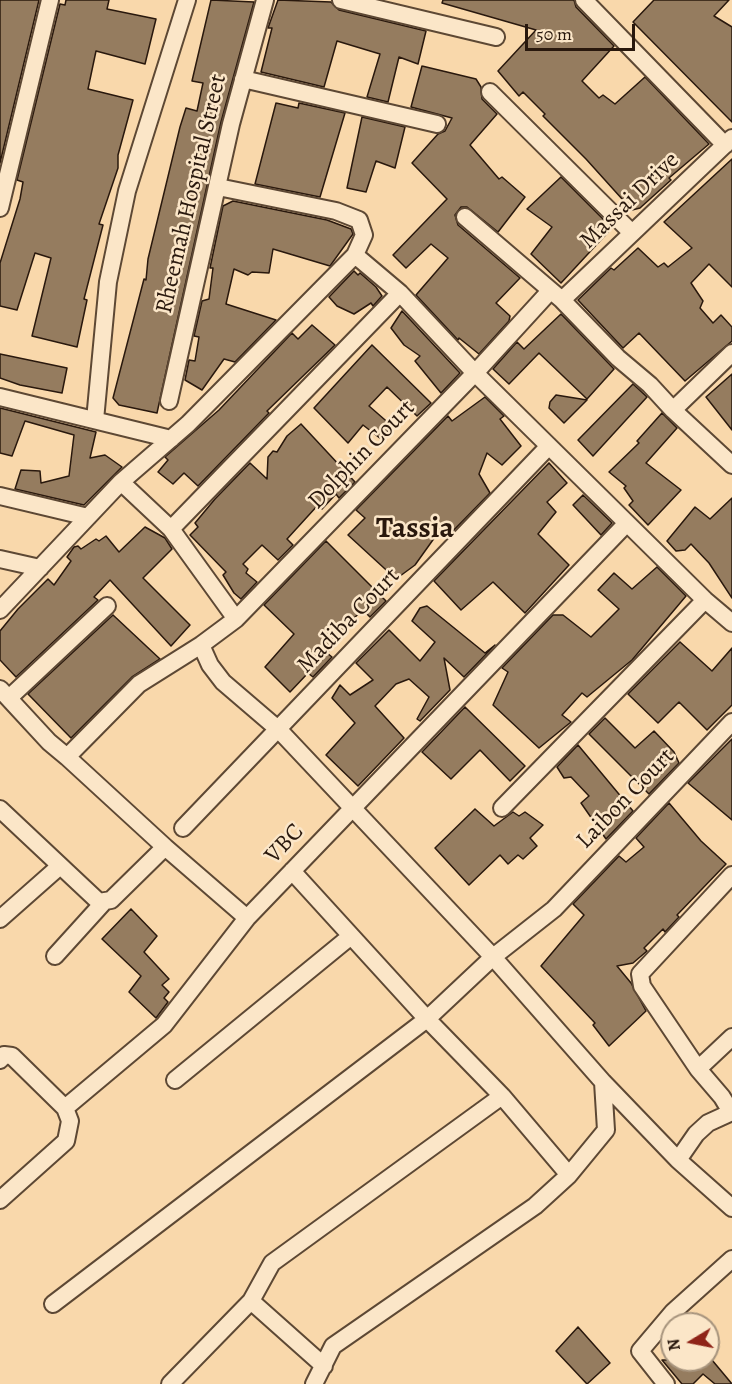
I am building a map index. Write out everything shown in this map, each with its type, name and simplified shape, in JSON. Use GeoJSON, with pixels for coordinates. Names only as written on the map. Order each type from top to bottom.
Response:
{"type":"FeatureCollection","features":[{"type":"Feature","properties":{"kind":"street"},"geometry":{"type":"LineString","coordinates":[[0,208],[50,0]]}},
{"type":"Feature","properties":{"kind":"street"},"geometry":{"type":"LineString","coordinates":[[95,420],[108,282],[127,191],[187,0]]}},
{"type":"Feature","properties":{"kind":"street","name":"Rheemah Hospital Street"},"geometry":{"type":"LineString","coordinates":[[169,400],[219,187],[231,124],[265,0]]}},
{"type":"Feature","properties":{"kind":"street"},"geometry":{"type":"LineString","coordinates":[[341,0],[496,37]]}},
{"type":"Feature","properties":{"kind":"street"},"geometry":{"type":"LineString","coordinates":[[591,3],[729,141]]}},
{"type":"Feature","properties":{"kind":"street"},"geometry":{"type":"LineString","coordinates":[[243,79],[437,124]]}},
{"type":"Feature","properties":{"kind":"street"},"geometry":{"type":"LineString","coordinates":[[490,92],[632,233]]}},
{"type":"Feature","properties":{"kind":"street","name":"Massai Drive"},"geometry":{"type":"LineString","coordinates":[[556,295],[632,233],[729,141]]}},
{"type":"Feature","properties":{"kind":"street"},"geometry":{"type":"LineString","coordinates":[[0,610],[121,482],[171,439],[356,255],[364,235],[364,228],[359,220],[336,211],[219,187]]}},
{"type":"Feature","properties":{"kind":"street"},"geometry":{"type":"LineString","coordinates":[[465,218],[556,295],[618,358],[650,385],[673,410],[732,465]]}},
{"type":"Feature","properties":{"kind":"street"},"geometry":{"type":"LineString","coordinates":[[356,255],[400,293],[475,373],[627,524],[705,600],[732,622]]}},
{"type":"Feature","properties":{"kind":"street"},"geometry":{"type":"LineString","coordinates":[[171,529],[400,293]]}},
{"type":"Feature","properties":{"kind":"street","name":"Dolphin Court"},"geometry":{"type":"LineString","coordinates":[[67,757],[139,684],[201,645],[236,619],[475,373],[556,295]]}},
{"type":"Feature","properties":{"kind":"street"},"geometry":{"type":"LineString","coordinates":[[673,410],[732,353]]}},
{"type":"Feature","properties":{"kind":"street"},"geometry":{"type":"LineString","coordinates":[[0,397],[171,439]]}},
{"type":"Feature","properties":{"kind":"street","name":"Madiba Court"},"geometry":{"type":"LineString","coordinates":[[183,828],[549,446]]}},
{"type":"Feature","properties":{"kind":"street"},"geometry":{"type":"LineString","coordinates":[[121,482],[171,529],[236,619]]}},
{"type":"Feature","properties":{"kind":"street"},"geometry":{"type":"LineString","coordinates":[[0,496],[88,517]]}},
{"type":"Feature","properties":{"kind":"street","name":"VBC"},"geometry":{"type":"LineString","coordinates":[[65,1108],[164,1025],[247,918],[627,524]]}},
{"type":"Feature","properties":{"kind":"street"},"geometry":{"type":"LineString","coordinates":[[0,559],[40,568]]}},
{"type":"Feature","properties":{"kind":"street"},"geometry":{"type":"LineString","coordinates":[[502,807],[705,600]]}},
{"type":"Feature","properties":{"kind":"street"},"geometry":{"type":"LineString","coordinates":[[107,606],[5,693],[49,742],[247,918]]}},
{"type":"Feature","properties":{"kind":"street"},"geometry":{"type":"LineString","coordinates":[[201,645],[210,665],[224,682],[279,730],[350,809],[493,957],[603,1082],[678,1160],[732,1208]]}},
{"type":"Feature","properties":{"kind":"street","name":"Laibon Court"},"geometry":{"type":"LineString","coordinates":[[53,1304],[427,1019],[493,957],[554,909],[732,722]]}},
{"type":"Feature","properties":{"kind":"street"},"geometry":{"type":"LineString","coordinates":[[0,809],[103,903]]}},
{"type":"Feature","properties":{"kind":"street"},"geometry":{"type":"LineString","coordinates":[[55,956],[103,903],[111,900],[165,847]]}},
{"type":"Feature","properties":{"kind":"street"},"geometry":{"type":"LineString","coordinates":[[0,919],[60,866]]}},
{"type":"Feature","properties":{"kind":"street"},"geometry":{"type":"LineString","coordinates":[[292,872],[427,1019],[502,1096],[569,1175]]}},
{"type":"Feature","properties":{"kind":"street"},"geometry":{"type":"LineString","coordinates":[[678,1160],[696,1134],[708,1123],[731,1112],[722,1097],[698,1069],[642,986],[640,974],[732,875]]}},
{"type":"Feature","properties":{"kind":"street"},"geometry":{"type":"LineString","coordinates":[[175,1080],[351,936]]}},
{"type":"Feature","properties":{"kind":"street"},"geometry":{"type":"LineString","coordinates":[[698,1069],[732,1037]]}},
{"type":"Feature","properties":{"kind":"street"},"geometry":{"type":"LineString","coordinates":[[0,1060],[4,1055],[12,1056],[65,1108],[70,1120],[66,1141],[0,1200]]}},
{"type":"Feature","properties":{"kind":"street"},"geometry":{"type":"LineString","coordinates":[[314,1384],[333,1346],[535,1206],[569,1175],[606,1130],[603,1082]]}},
{"type":"Feature","properties":{"kind":"street"},"geometry":{"type":"LineString","coordinates":[[170,1384],[251,1301],[272,1263],[502,1096]]}},
{"type":"Feature","properties":{"kind":"street"},"geometry":{"type":"LineString","coordinates":[[666,1384],[640,1351],[673,1312],[732,1259]]}},
{"type":"Feature","properties":{"kind":"street"},"geometry":{"type":"LineString","coordinates":[[251,1301],[324,1366]]}},
{"type":"Feature","properties":{"kind":"building"},"geometry":{"type":"Polygon","coordinates":[[[0,0],[39,0],[0,163],[0,0]]]}},
{"type":"Feature","properties":{"kind":"building"},"geometry":{"type":"Polygon","coordinates":[[[66,0],[109,0],[107,9],[156,19],[145,64],[96,51],[88,89],[133,100],[118,155],[118,168],[99,224],[103,225],[84,299],[87,300],[77,347],[32,336],[51,258],[35,253],[17,310],[0,306],[0,263],[23,182],[17,180],[60,4],[65,5],[66,0]]]}},
{"type":"Feature","properties":{"kind":"building"},"geometry":{"type":"Polygon","coordinates":[[[211,0],[254,2],[221,122],[157,413],[119,405],[113,398],[144,279],[146,280],[148,259],[180,127],[186,108],[197,111],[203,83],[192,81],[211,0]]]}},
{"type":"Feature","properties":{"kind":"building"},"geometry":{"type":"Polygon","coordinates":[[[278,0],[331,2],[339,10],[426,31],[418,64],[399,57],[388,102],[367,97],[380,54],[337,41],[324,87],[261,72],[272,28],[268,28],[278,0]]]}},
{"type":"Feature","properties":{"kind":"building"},"geometry":{"type":"Polygon","coordinates":[[[443,0],[574,0],[576,7],[614,46],[582,81],[599,98],[603,95],[615,104],[645,77],[709,144],[669,178],[671,180],[640,208],[632,210],[543,116],[545,114],[523,92],[519,96],[498,71],[536,30],[442,3],[443,0]]]}},
{"type":"Feature","properties":{"kind":"building"},"geometry":{"type":"Polygon","coordinates":[[[654,0],[729,0],[714,16],[732,27],[732,122],[633,22],[654,0]]]}},
{"type":"Feature","properties":{"kind":"building"},"geometry":{"type":"Polygon","coordinates":[[[422,66],[476,79],[481,87],[482,99],[497,114],[470,145],[499,179],[502,177],[525,197],[498,232],[467,207],[461,207],[455,215],[458,225],[520,278],[496,303],[510,316],[509,321],[479,354],[459,338],[458,340],[416,295],[448,258],[431,244],[406,268],[393,255],[447,199],[412,163],[438,134],[445,131],[452,118],[411,107],[422,66]]]}},
{"type":"Feature","properties":{"kind":"building"},"geometry":{"type":"Polygon","coordinates":[[[276,103],[298,108],[299,103],[345,113],[320,197],[255,184],[276,103]]]}},
{"type":"Feature","properties":{"kind":"building"},"geometry":{"type":"Polygon","coordinates":[[[362,117],[405,127],[395,168],[376,161],[366,192],[347,188],[362,117]]]}},
{"type":"Feature","properties":{"kind":"building"},"geometry":{"type":"Polygon","coordinates":[[[732,159],[732,287],[709,264],[691,283],[703,301],[700,308],[713,323],[721,315],[732,327],[732,341],[685,381],[639,333],[623,348],[578,300],[611,268],[614,270],[638,248],[658,267],[664,263],[668,267],[692,248],[664,222],[732,159]]]}},
{"type":"Feature","properties":{"kind":"building"},"geometry":{"type":"Polygon","coordinates":[[[561,177],[612,228],[561,283],[531,254],[552,227],[527,209],[561,177]]]}},
{"type":"Feature","properties":{"kind":"building"},"geometry":{"type":"Polygon","coordinates":[[[233,201],[327,220],[351,229],[353,234],[330,266],[273,249],[269,273],[252,272],[248,275],[234,269],[226,304],[276,320],[235,362],[224,359],[202,390],[185,380],[189,360],[195,361],[199,337],[194,336],[202,301],[209,299],[213,268],[210,268],[223,206],[233,201]]]}},
{"type":"Feature","properties":{"kind":"building"},"geometry":{"type":"Polygon","coordinates":[[[354,271],[358,275],[360,273],[376,287],[382,296],[373,306],[371,303],[354,314],[337,306],[329,297],[354,271]]]}},
{"type":"Feature","properties":{"kind":"building"},"geometry":{"type":"Polygon","coordinates":[[[402,311],[460,373],[441,393],[415,361],[420,356],[404,345],[391,328],[402,311]]]}},
{"type":"Feature","properties":{"kind":"building"},"geometry":{"type":"Polygon","coordinates":[[[561,314],[614,369],[587,399],[539,353],[509,384],[493,369],[517,342],[524,349],[561,314]]]}},
{"type":"Feature","properties":{"kind":"building"},"geometry":{"type":"Polygon","coordinates":[[[312,325],[335,345],[267,411],[269,413],[198,486],[184,473],[173,484],[158,472],[168,460],[165,457],[219,410],[292,333],[298,339],[312,325]]]}},
{"type":"Feature","properties":{"kind":"building"},"geometry":{"type":"Polygon","coordinates":[[[372,345],[431,403],[417,416],[387,387],[369,406],[392,426],[381,439],[363,425],[348,443],[314,408],[372,345]]]}},
{"type":"Feature","properties":{"kind":"building"},"geometry":{"type":"Polygon","coordinates":[[[0,354],[67,368],[62,393],[20,385],[0,378],[0,354]]]}},
{"type":"Feature","properties":{"kind":"building"},"geometry":{"type":"Polygon","coordinates":[[[732,374],[732,430],[706,397],[732,374]]]}},
{"type":"Feature","properties":{"kind":"building"},"geometry":{"type":"Polygon","coordinates":[[[633,384],[647,397],[593,456],[578,440],[633,384]]]}},
{"type":"Feature","properties":{"kind":"building"},"geometry":{"type":"Polygon","coordinates":[[[556,395],[587,400],[564,423],[549,408],[550,402],[556,395]]]}},
{"type":"Feature","properties":{"kind":"building"},"geometry":{"type":"Polygon","coordinates":[[[485,397],[504,416],[500,419],[521,446],[502,465],[487,453],[479,474],[490,493],[447,537],[440,530],[415,565],[396,579],[348,535],[365,518],[356,510],[448,416],[452,421],[485,397]]]}},
{"type":"Feature","properties":{"kind":"building"},"geometry":{"type":"Polygon","coordinates":[[[0,408],[96,432],[90,458],[105,455],[122,467],[84,505],[15,489],[21,470],[40,471],[41,483],[69,476],[74,435],[25,421],[12,456],[0,453],[0,408]]]}},
{"type":"Feature","properties":{"kind":"building"},"geometry":{"type":"Polygon","coordinates":[[[662,413],[677,428],[646,463],[681,490],[648,525],[629,505],[633,501],[624,488],[626,486],[609,472],[639,443],[637,441],[662,413]]]}},
{"type":"Feature","properties":{"kind":"building"},"geometry":{"type":"Polygon","coordinates":[[[301,424],[355,482],[339,498],[336,494],[322,509],[318,505],[287,539],[293,545],[278,560],[262,545],[243,564],[248,569],[246,573],[257,582],[241,599],[234,593],[223,575],[226,572],[190,535],[198,527],[195,523],[215,499],[250,463],[267,479],[268,457],[273,451],[277,452],[287,436],[301,424]]]}},
{"type":"Feature","properties":{"kind":"building"},"geometry":{"type":"Polygon","coordinates":[[[549,463],[567,483],[547,502],[556,512],[538,534],[569,565],[525,613],[493,582],[461,610],[434,581],[549,463]]]}},
{"type":"Feature","properties":{"kind":"building"},"geometry":{"type":"Polygon","coordinates":[[[583,495],[612,523],[601,535],[573,505],[583,495]]]}},
{"type":"Feature","properties":{"kind":"building"},"geometry":{"type":"Polygon","coordinates":[[[732,498],[732,598],[709,563],[691,544],[685,550],[676,551],[667,541],[695,507],[710,519],[732,498]]]}},
{"type":"Feature","properties":{"kind":"building"},"geometry":{"type":"Polygon","coordinates":[[[145,527],[165,538],[172,549],[143,578],[190,625],[171,646],[110,580],[94,597],[98,600],[16,677],[0,660],[0,631],[18,609],[48,579],[54,585],[71,561],[67,557],[74,547],[78,546],[81,549],[96,539],[99,541],[106,536],[119,552],[145,527]]]}},
{"type":"Feature","properties":{"kind":"building"},"geometry":{"type":"Polygon","coordinates":[[[326,541],[386,601],[370,617],[363,610],[346,625],[348,632],[327,653],[332,657],[313,677],[308,673],[290,692],[265,667],[294,634],[264,605],[326,541]]]}},
{"type":"Feature","properties":{"kind":"building"},"geometry":{"type":"Polygon","coordinates":[[[657,567],[686,596],[632,660],[587,697],[582,693],[562,715],[571,722],[539,748],[493,705],[508,672],[502,668],[553,615],[563,615],[591,637],[619,609],[598,590],[614,573],[632,589],[657,567]]]}},
{"type":"Feature","properties":{"kind":"building"},"geometry":{"type":"Polygon","coordinates":[[[427,606],[485,653],[495,645],[464,677],[444,658],[450,690],[420,721],[417,719],[429,697],[409,679],[396,684],[375,706],[404,738],[358,786],[326,755],[355,723],[332,698],[340,685],[350,695],[373,680],[356,663],[389,630],[420,661],[435,642],[412,621],[420,608],[427,606]]]}},
{"type":"Feature","properties":{"kind":"building"},"geometry":{"type":"Polygon","coordinates":[[[113,615],[160,659],[132,677],[71,738],[28,694],[113,615]]]}},
{"type":"Feature","properties":{"kind":"building"},"geometry":{"type":"Polygon","coordinates":[[[680,642],[712,671],[732,648],[732,705],[707,730],[679,702],[658,723],[628,694],[680,642]]]}},
{"type":"Feature","properties":{"kind":"building"},"geometry":{"type":"Polygon","coordinates":[[[465,707],[525,766],[510,781],[480,750],[451,779],[422,752],[465,707]]]}},
{"type":"Feature","properties":{"kind":"building"},"geometry":{"type":"Polygon","coordinates":[[[605,718],[635,748],[654,731],[674,752],[679,763],[649,794],[589,734],[605,718]]]}},
{"type":"Feature","properties":{"kind":"building"},"geometry":{"type":"Polygon","coordinates":[[[732,739],[732,820],[688,783],[732,739]]]}},
{"type":"Feature","properties":{"kind":"building"},"geometry":{"type":"Polygon","coordinates":[[[578,745],[633,811],[606,839],[581,803],[589,796],[571,777],[564,778],[557,767],[578,745]]]}},
{"type":"Feature","properties":{"kind":"building"},"geometry":{"type":"Polygon","coordinates":[[[669,803],[701,841],[726,864],[677,915],[679,917],[665,932],[663,929],[644,948],[647,951],[633,963],[617,966],[631,983],[646,1011],[609,1046],[593,1025],[595,1023],[541,966],[584,915],[573,904],[619,856],[626,862],[644,847],[636,838],[669,803]]]}},
{"type":"Feature","properties":{"kind":"building"},"geometry":{"type":"Polygon","coordinates":[[[475,809],[494,826],[513,812],[519,816],[525,812],[543,825],[530,838],[537,846],[523,859],[518,855],[508,864],[500,855],[469,885],[435,848],[475,809]]]}},
{"type":"Feature","properties":{"kind":"building"},"geometry":{"type":"Polygon","coordinates":[[[131,909],[157,936],[144,952],[169,979],[162,985],[169,992],[164,998],[168,1002],[156,1018],[129,992],[141,976],[102,939],[131,909]]]}},
{"type":"Feature","properties":{"kind":"building"},"geometry":{"type":"Polygon","coordinates":[[[578,1327],[610,1363],[587,1384],[556,1351],[578,1327]]]}},
{"type":"Feature","properties":{"kind":"building"},"geometry":{"type":"Polygon","coordinates":[[[720,1370],[732,1384],[715,1384],[703,1374],[693,1384],[682,1384],[672,1372],[720,1372],[720,1370]]]}},
{"type":"Feature","properties":{"kind":"district","name":"Tassia"},"geometry":{"type":"Point","coordinates":[415,530]}}]}
